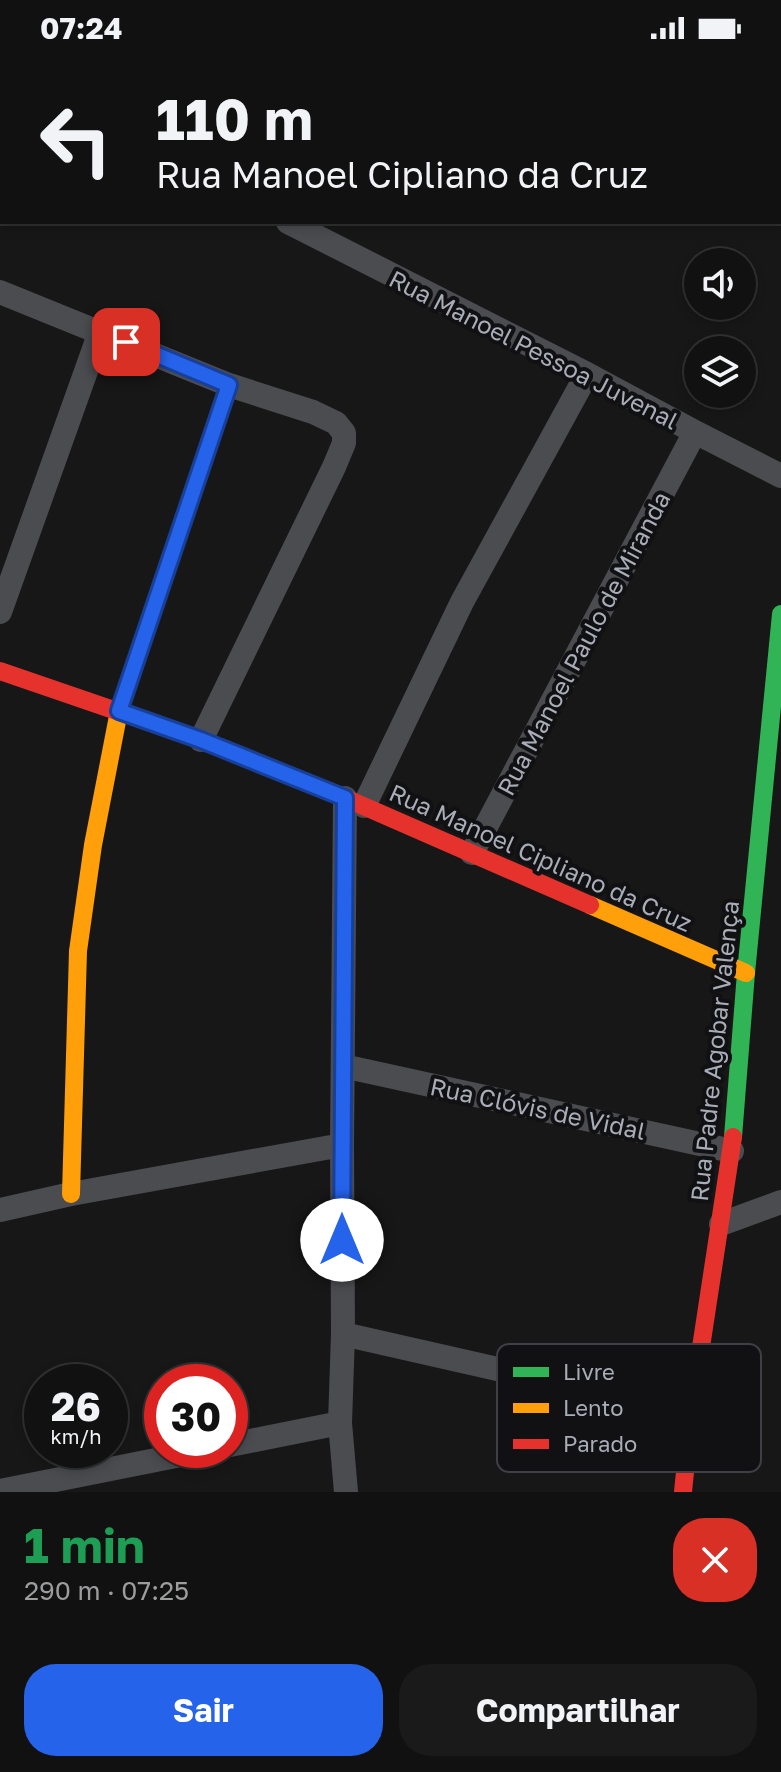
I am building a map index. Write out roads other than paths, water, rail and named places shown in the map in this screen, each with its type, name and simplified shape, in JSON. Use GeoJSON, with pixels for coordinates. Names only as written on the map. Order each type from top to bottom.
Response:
{"type":"FeatureCollection","features":[{"type":"Feature","properties":{"kind":"street","name":"Rua Manoel Pessoa Juvenal"},"geometry":{"type":"LineString","coordinates":[[292,224],[781,476]]}},
{"type":"Feature","properties":{"kind":"street"},"geometry":{"type":"LineString","coordinates":[[0,292],[229,385],[313,412],[336,423],[344,433],[344,443],[334,467],[201,740]]}},
{"type":"Feature","properties":{"kind":"street"},"geometry":{"type":"LineString","coordinates":[[0,612],[100,332]]}},
{"type":"Feature","properties":{"kind":"street"},"geometry":{"type":"LineString","coordinates":[[346,1492],[340,1423],[342,1145],[354,802],[587,374]]}},
{"type":"Feature","properties":{"kind":"street"},"geometry":{"type":"LineString","coordinates":[[71,1194],[78,951],[93,845],[119,711],[229,385]]}},
{"type":"Feature","properties":{"kind":"street","name":"Rua Manoel Paulo de Miranda"},"geometry":{"type":"LineString","coordinates":[[472,853],[695,432]]}},
{"type":"Feature","properties":{"kind":"street","name":"Rua Padre Agobar Valença"},"geometry":{"type":"LineString","coordinates":[[702,1344],[732,1151],[781,614]]}},
{"type":"Feature","properties":{"kind":"street","name":"Rua Manoel Cipliano da Cruz"},"geometry":{"type":"LineString","coordinates":[[0,671],[201,740],[354,802],[746,973]]}},
{"type":"Feature","properties":{"kind":"street","name":"Rua Clóvis de Vidal"},"geometry":{"type":"LineString","coordinates":[[343,1066],[732,1151]]}},
{"type":"Feature","properties":{"kind":"street"},"geometry":{"type":"LineString","coordinates":[[0,1210],[71,1194],[342,1145]]}},
{"type":"Feature","properties":{"kind":"street"},"geometry":{"type":"LineString","coordinates":[[721,1224],[781,1202]]}},
{"type":"Feature","properties":{"kind":"street"},"geometry":{"type":"LineString","coordinates":[[343,1334],[497,1369]]}},
{"type":"Feature","properties":{"kind":"street"},"geometry":{"type":"LineString","coordinates":[[248,1441],[340,1423]]}},
{"type":"Feature","properties":{"kind":"street"},"geometry":{"type":"LineString","coordinates":[[0,1491],[144,1462]]}},
{"type":"Feature","properties":{"kind":"street","name":"Rua Padre Agobar Valença"},"geometry":{"type":"LineString","coordinates":[[683,1492],[685,1472]]}}]}
